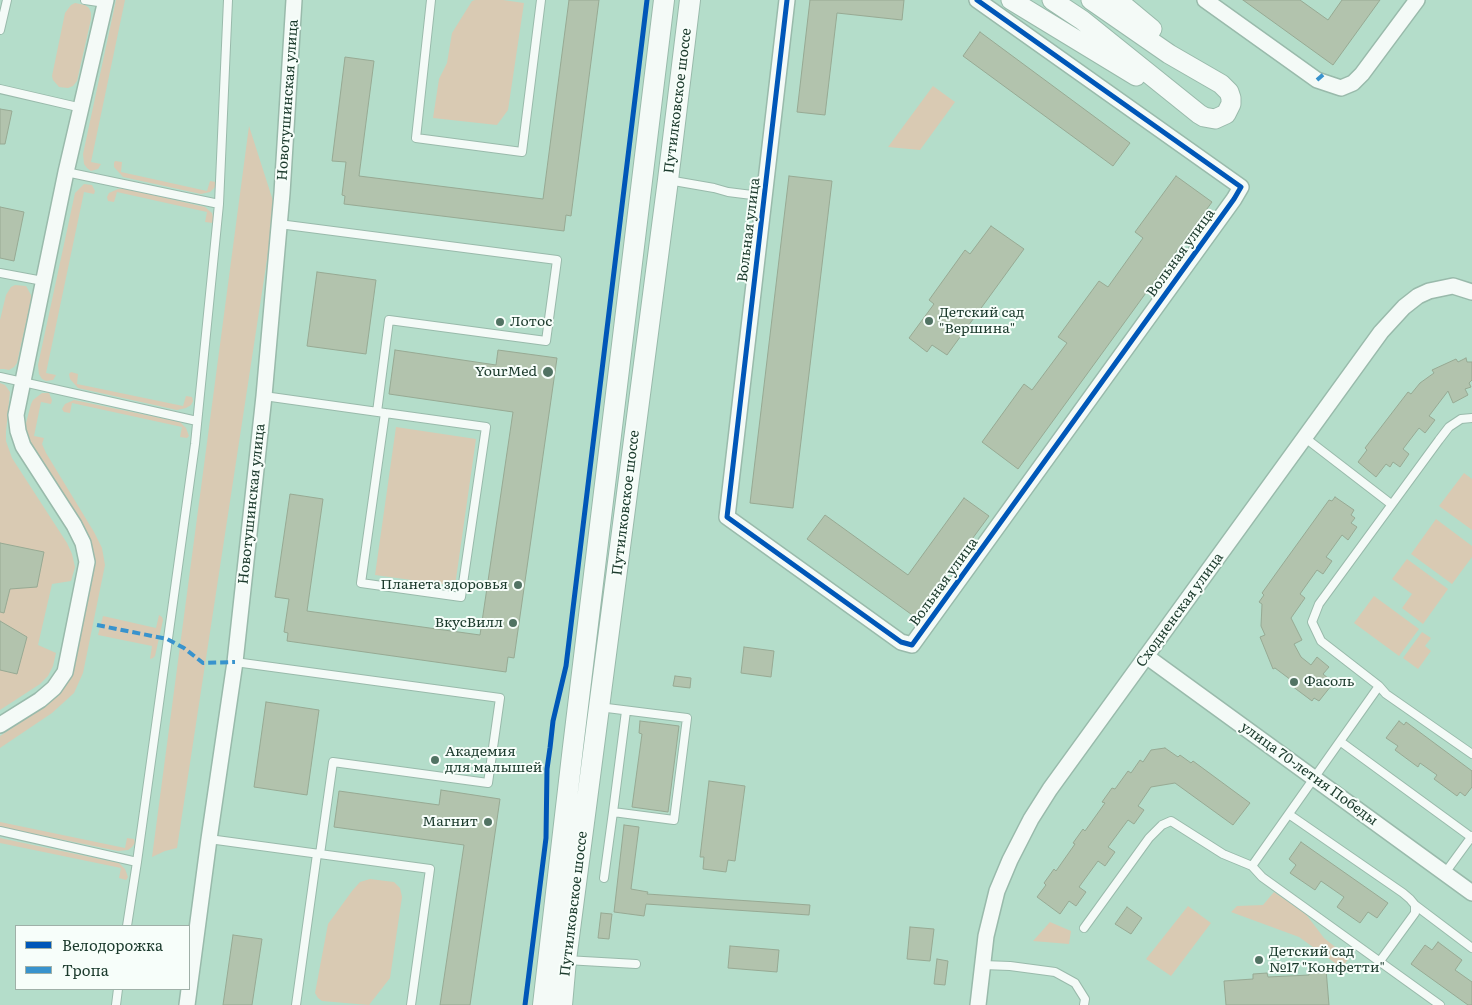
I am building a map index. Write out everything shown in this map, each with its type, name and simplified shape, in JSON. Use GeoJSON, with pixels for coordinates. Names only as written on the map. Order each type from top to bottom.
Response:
{"type":"FeatureCollection","features":[{"type":"Feature","properties":{"kind":"main road","name":"Путилковское шоссе"},"geometry":{"type":"LineString","coordinates":[[543,1005],[664,0]]}},
{"type":"Feature","properties":{"kind":"main road","name":"Путилковское шоссе"},"geometry":{"type":"LineString","coordinates":[[562,1005],[566,960],[690,0]]}},
{"type":"Feature","properties":{"kind":"street","name":"Новотушинская улица"},"geometry":{"type":"LineString","coordinates":[[190,982],[235,662],[264,396],[279,224],[294,0]]}},
{"type":"Feature","properties":{"kind":"street","name":"Вольная улица"},"geometry":{"type":"LineString","coordinates":[[787,0],[727,517],[901,642],[912,645],[1234,200],[1241,187],[976,0]]}},
{"type":"Feature","properties":{"kind":"street"},"geometry":{"type":"LineString","coordinates":[[1011,0],[1198,114],[1209,119],[1215,119],[1221,117],[1229,109],[1231,104],[1229,92],[1221,84],[1169,54],[1091,0]]}},
{"type":"Feature","properties":{"kind":"street"},"geometry":{"type":"LineString","coordinates":[[1052,0],[1082,20],[1198,114]]}},
{"type":"Feature","properties":{"kind":"street"},"geometry":{"type":"LineString","coordinates":[[1117,0],[1211,78]]}},
{"type":"Feature","properties":{"kind":"street"},"geometry":{"type":"LineString","coordinates":[[1205,0],[1317,80],[1341,88],[1353,82],[1362,74],[1417,0]]}},
{"type":"Feature","properties":{"kind":"street"},"geometry":{"type":"LineString","coordinates":[[0,725],[40,700],[54,688],[65,672],[87,562],[83,542],[74,525],[24,446],[18,431],[16,415],[66,172],[106,1]]}},
{"type":"Feature","properties":{"kind":"street","name":"Сходненская улица"},"geometry":{"type":"LineString","coordinates":[[978,1005],[988,927],[997,891],[1031,819],[1050,789],[1381,332],[1404,307],[1418,296],[1436,288],[1453,286],[1472,292]]}},
{"type":"Feature","properties":{"kind":"street","name":"улица 70-летия Победы"},"geometry":{"type":"LineString","coordinates":[[1146,656],[1472,893]]}},
{"type":"Feature","properties":{"kind":"street","name":"Новотушинская улица"},"geometry":{"type":"LineString","coordinates":[[187,1005],[189,990]]}},
{"type":"Feature","properties":{"kind":"lane"},"geometry":{"type":"LineString","coordinates":[[0,30],[7,0]]}},
{"type":"Feature","properties":{"kind":"lane"},"geometry":{"type":"LineString","coordinates":[[86,0],[106,1]]}},
{"type":"Feature","properties":{"kind":"lane"},"geometry":{"type":"LineString","coordinates":[[127,925],[195,444],[219,204],[228,0]]}},
{"type":"Feature","properties":{"kind":"lane"},"geometry":{"type":"LineString","coordinates":[[431,0],[416,138],[522,152],[541,0]]}},
{"type":"Feature","properties":{"kind":"lane"},"geometry":{"type":"LineString","coordinates":[[0,89],[82,108]]}},
{"type":"Feature","properties":{"kind":"lane"},"geometry":{"type":"LineString","coordinates":[[66,172],[219,204]]}},
{"type":"Feature","properties":{"kind":"lane"},"geometry":{"type":"LineString","coordinates":[[668,180],[728,192],[752,195],[764,194]]}},
{"type":"Feature","properties":{"kind":"lane"},"geometry":{"type":"LineString","coordinates":[[279,224],[557,260],[546,341],[389,320],[377,412]]}},
{"type":"Feature","properties":{"kind":"lane"},"geometry":{"type":"LineString","coordinates":[[0,273],[43,281]]}},
{"type":"Feature","properties":{"kind":"lane"},"geometry":{"type":"LineString","coordinates":[[0,377],[197,421]]}},
{"type":"Feature","properties":{"kind":"lane"},"geometry":{"type":"LineString","coordinates":[[264,396],[486,427],[461,597],[361,583],[385,413]]}},
{"type":"Feature","properties":{"kind":"lane"},"geometry":{"type":"LineString","coordinates":[[1472,418],[1461,420],[1449,427],[1319,604],[1312,622],[1321,641],[1379,686],[1386,694],[1472,754]]}},
{"type":"Feature","properties":{"kind":"lane"},"geometry":{"type":"LineString","coordinates":[[1304,437],[1391,504]]}},
{"type":"Feature","properties":{"kind":"lane"},"geometry":{"type":"LineString","coordinates":[[235,662],[500,698],[488,783],[333,762],[296,1005]]}},
{"type":"Feature","properties":{"kind":"lane"},"geometry":{"type":"LineString","coordinates":[[1252,866],[1379,686]]}},
{"type":"Feature","properties":{"kind":"lane"},"geometry":{"type":"LineString","coordinates":[[599,707],[687,718],[674,820],[613,812]]}},
{"type":"Feature","properties":{"kind":"lane"},"geometry":{"type":"LineString","coordinates":[[604,878],[626,711]]}},
{"type":"Feature","properties":{"kind":"lane"},"geometry":{"type":"LineString","coordinates":[[1341,742],[1472,837],[1445,873]]}},
{"type":"Feature","properties":{"kind":"lane"},"geometry":{"type":"LineString","coordinates":[[1290,814],[1403,893],[1415,905],[1472,948]]}},
{"type":"Feature","properties":{"kind":"lane"},"geometry":{"type":"LineString","coordinates":[[1084,928],[1149,838],[1162,825],[1171,821],[1223,854],[1252,866],[1262,876],[1440,1005]]}},
{"type":"Feature","properties":{"kind":"lane"},"geometry":{"type":"LineString","coordinates":[[0,831],[137,862]]}},
{"type":"Feature","properties":{"kind":"lane"},"geometry":{"type":"LineString","coordinates":[[209,839],[430,869],[411,1005]]}},
{"type":"Feature","properties":{"kind":"lane"},"geometry":{"type":"LineString","coordinates":[[1380,961],[1415,913],[1415,905]]}},
{"type":"Feature","properties":{"kind":"lane"},"geometry":{"type":"LineString","coordinates":[[566,960],[636,964]]}},
{"type":"Feature","properties":{"kind":"lane"},"geometry":{"type":"LineString","coordinates":[[983,965],[1010,966],[1055,972],[1075,983],[1085,1000],[1084,1005]]}},
{"type":"Feature","properties":{"kind":"lane"},"geometry":{"type":"LineString","coordinates":[[116,1005],[118,990]]}},
{"type":"Feature","properties":{"kind":"shaded area"},"geometry":{"type":"Polygon","coordinates":[[[116,0],[125,0],[91,162],[101,164],[98,169],[91,171],[84,164],[83,154],[116,0]]]}},
{"type":"Feature","properties":{"kind":"shaded area"},"geometry":{"type":"Polygon","coordinates":[[[503,0],[524,3],[508,110],[497,125],[433,118],[439,79],[447,63],[452,33],[472,1],[503,0]]]}},
{"type":"Feature","properties":{"kind":"shaded area"},"geometry":{"type":"Polygon","coordinates":[[[75,3],[89,8],[91,19],[77,81],[68,88],[59,87],[52,76],[65,13],[75,3]]]}},
{"type":"Feature","properties":{"kind":"shaded area"},"geometry":{"type":"Polygon","coordinates":[[[933,86],[955,102],[920,150],[888,147],[933,86]]]}},
{"type":"Feature","properties":{"kind":"shaded area"},"geometry":{"type":"Polygon","coordinates":[[[249,126],[275,207],[177,848],[152,857],[249,126]]]}},
{"type":"Feature","properties":{"kind":"shaded area"},"geometry":{"type":"Polygon","coordinates":[[[115,161],[122,162],[121,172],[207,191],[210,181],[216,182],[217,185],[210,192],[201,194],[123,177],[114,167],[115,161]]]}},
{"type":"Feature","properties":{"kind":"shaded area"},"geometry":{"type":"Polygon","coordinates":[[[84,184],[92,185],[95,191],[94,194],[84,192],[46,373],[56,375],[53,380],[46,381],[39,374],[38,365],[75,193],[84,184]]]}},
{"type":"Feature","properties":{"kind":"shaded area"},"geometry":{"type":"Polygon","coordinates":[[[123,188],[205,207],[212,213],[214,221],[213,223],[205,222],[207,212],[117,192],[114,202],[108,201],[109,193],[123,188]]]}},
{"type":"Feature","properties":{"kind":"shaded area"},"geometry":{"type":"Polygon","coordinates":[[[15,285],[26,286],[31,295],[31,300],[17,363],[9,370],[0,369],[0,320],[6,295],[11,287],[15,285]]]}},
{"type":"Feature","properties":{"kind":"shaded area"},"geometry":{"type":"Polygon","coordinates":[[[71,372],[78,374],[77,384],[183,406],[186,396],[192,397],[193,401],[186,408],[177,410],[78,388],[70,379],[69,374],[71,372]]]}},
{"type":"Feature","properties":{"kind":"shaded area"},"geometry":{"type":"Polygon","coordinates":[[[0,383],[5,385],[10,392],[6,441],[12,458],[67,543],[75,567],[71,581],[52,584],[38,645],[56,653],[48,676],[40,684],[0,710],[0,383]]]}},
{"type":"Feature","properties":{"kind":"shaded area"},"geometry":{"type":"Polygon","coordinates":[[[42,393],[49,393],[52,400],[51,404],[41,402],[34,436],[44,438],[42,444],[46,453],[94,532],[102,548],[105,565],[83,673],[74,693],[52,713],[0,748],[0,736],[51,702],[68,682],[73,670],[93,577],[94,563],[92,548],[88,538],[36,458],[26,434],[25,427],[31,404],[42,393]]]}},
{"type":"Feature","properties":{"kind":"shaded area"},"geometry":{"type":"Polygon","coordinates":[[[74,400],[180,422],[186,428],[189,436],[187,438],[180,437],[182,427],[72,403],[70,413],[64,412],[62,409],[65,404],[74,400]]]}},
{"type":"Feature","properties":{"kind":"shaded area"},"geometry":{"type":"Polygon","coordinates":[[[396,427],[476,439],[455,586],[375,575],[396,427]]]}},
{"type":"Feature","properties":{"kind":"shaded area"},"geometry":{"type":"Polygon","coordinates":[[[1464,473],[1472,479],[1472,530],[1439,506],[1464,473]]]}},
{"type":"Feature","properties":{"kind":"shaded area"},"geometry":{"type":"Polygon","coordinates":[[[1436,519],[1472,546],[1472,557],[1452,584],[1411,554],[1436,519]]]}},
{"type":"Feature","properties":{"kind":"shaded area"},"geometry":{"type":"Polygon","coordinates":[[[1407,559],[1448,589],[1423,624],[1402,608],[1412,594],[1392,579],[1407,559]]]}},
{"type":"Feature","properties":{"kind":"shaded area"},"geometry":{"type":"Polygon","coordinates":[[[1374,596],[1419,629],[1399,656],[1354,623],[1374,596]]]}},
{"type":"Feature","properties":{"kind":"shaded area"},"geometry":{"type":"Polygon","coordinates":[[[159,615],[163,620],[155,656],[150,659],[152,646],[98,635],[103,616],[156,628],[159,615]]]}},
{"type":"Feature","properties":{"kind":"shaded area"},"geometry":{"type":"Polygon","coordinates":[[[1422,632],[1431,638],[1425,646],[1431,651],[1418,669],[1403,658],[1422,632]]]}},
{"type":"Feature","properties":{"kind":"shaded area"},"geometry":{"type":"Polygon","coordinates":[[[0,822],[125,848],[127,838],[134,839],[135,843],[128,850],[118,851],[0,827],[0,822]]]}},
{"type":"Feature","properties":{"kind":"shaded area"},"geometry":{"type":"Polygon","coordinates":[[[0,838],[119,863],[125,869],[128,877],[126,880],[119,878],[121,868],[0,843],[0,838]]]}},
{"type":"Feature","properties":{"kind":"shaded area"},"geometry":{"type":"Polygon","coordinates":[[[370,879],[394,882],[400,888],[402,897],[390,978],[369,1005],[322,1001],[315,993],[328,924],[360,882],[370,879]]]}},
{"type":"Feature","properties":{"kind":"shaded area"},"geometry":{"type":"Polygon","coordinates":[[[1274,892],[1305,913],[1324,938],[1349,958],[1342,968],[1299,937],[1231,912],[1237,906],[1263,905],[1274,892]]]}},
{"type":"Feature","properties":{"kind":"shaded area"},"geometry":{"type":"Polygon","coordinates":[[[1188,906],[1211,923],[1171,976],[1146,959],[1188,906]]]}},
{"type":"Feature","properties":{"kind":"shaded area"},"geometry":{"type":"Polygon","coordinates":[[[1050,922],[1071,931],[1069,944],[1033,941],[1050,922]]]}},
{"type":"Feature","properties":{"kind":"building"},"geometry":{"type":"Polygon","coordinates":[[[569,0],[599,0],[571,216],[566,215],[564,231],[344,204],[345,196],[342,195],[346,162],[332,161],[345,57],[374,61],[359,176],[543,199],[569,0]]]}},
{"type":"Feature","properties":{"kind":"building"},"geometry":{"type":"Polygon","coordinates":[[[810,0],[904,0],[902,20],[837,13],[825,115],[797,112],[810,0]]]}},
{"type":"Feature","properties":{"kind":"building"},"geometry":{"type":"Polygon","coordinates":[[[1243,0],[1300,0],[1328,20],[1342,0],[1380,0],[1333,65],[1243,0]]]}},
{"type":"Feature","properties":{"kind":"building"},"geometry":{"type":"Polygon","coordinates":[[[980,32],[1130,143],[1113,166],[963,56],[980,32]]]}},
{"type":"Feature","properties":{"kind":"building"},"geometry":{"type":"Polygon","coordinates":[[[0,109],[12,111],[5,144],[0,144],[0,109]]]}},
{"type":"Feature","properties":{"kind":"building"},"geometry":{"type":"Polygon","coordinates":[[[789,176],[832,181],[793,508],[750,503],[789,176]]]}},
{"type":"Feature","properties":{"kind":"building"},"geometry":{"type":"Polygon","coordinates":[[[1176,176],[1212,202],[1018,469],[982,442],[1024,384],[1032,390],[1067,343],[1058,337],[1099,281],[1108,287],[1143,238],[1135,232],[1176,176]]]}},
{"type":"Feature","properties":{"kind":"building"},"geometry":{"type":"Polygon","coordinates":[[[0,207],[24,212],[14,261],[0,258],[0,207]]]}},
{"type":"Feature","properties":{"kind":"building"},"geometry":{"type":"Polygon","coordinates":[[[991,226],[1024,249],[947,355],[932,345],[927,352],[909,338],[934,304],[929,300],[965,250],[970,254],[991,226]]]}},
{"type":"Feature","properties":{"kind":"building"},"geometry":{"type":"Polygon","coordinates":[[[317,272],[376,280],[366,354],[307,346],[317,272]]]}},
{"type":"Feature","properties":{"kind":"building"},"geometry":{"type":"Polygon","coordinates":[[[395,350],[496,365],[498,350],[557,358],[514,658],[508,657],[506,672],[287,641],[288,633],[284,632],[289,599],[275,597],[290,494],[323,499],[307,611],[480,635],[513,412],[389,394],[395,350]]]}},
{"type":"Feature","properties":{"kind":"building"},"geometry":{"type":"Polygon","coordinates":[[[1466,358],[1467,362],[1472,362],[1472,380],[1469,383],[1471,387],[1465,389],[1468,395],[1453,403],[1448,391],[1429,416],[1435,420],[1425,433],[1419,428],[1403,449],[1409,454],[1400,467],[1393,462],[1390,467],[1386,464],[1376,477],[1358,462],[1367,450],[1365,448],[1408,392],[1411,394],[1420,383],[1434,373],[1432,370],[1456,359],[1458,362],[1466,358]]]}},
{"type":"Feature","properties":{"kind":"building"},"geometry":{"type":"Polygon","coordinates":[[[1335,497],[1354,510],[1351,515],[1355,518],[1351,523],[1357,527],[1348,540],[1342,535],[1326,557],[1332,561],[1323,574],[1317,570],[1300,594],[1305,598],[1291,618],[1302,640],[1294,644],[1301,657],[1311,665],[1317,657],[1329,667],[1323,674],[1329,679],[1327,682],[1331,686],[1319,701],[1314,698],[1312,701],[1288,683],[1291,680],[1275,668],[1273,669],[1260,637],[1265,635],[1261,626],[1262,604],[1259,602],[1264,595],[1262,593],[1329,500],[1332,501],[1335,497]]]}},
{"type":"Feature","properties":{"kind":"building"},"geometry":{"type":"Polygon","coordinates":[[[964,498],[989,516],[915,617],[807,539],[825,515],[908,575],[964,498]]]}},
{"type":"Feature","properties":{"kind":"building"},"geometry":{"type":"Polygon","coordinates":[[[0,543],[44,552],[37,587],[10,589],[4,613],[0,612],[0,543]]]}},
{"type":"Feature","properties":{"kind":"building"},"geometry":{"type":"Polygon","coordinates":[[[0,621],[27,637],[17,674],[0,670],[0,621]]]}},
{"type":"Feature","properties":{"kind":"building"},"geometry":{"type":"Polygon","coordinates":[[[744,647],[774,651],[771,677],[741,673],[744,647]]]}},
{"type":"Feature","properties":{"kind":"building"},"geometry":{"type":"Polygon","coordinates":[[[675,676],[691,678],[690,688],[673,686],[675,676]]]}},
{"type":"Feature","properties":{"kind":"building"},"geometry":{"type":"Polygon","coordinates":[[[266,702],[319,710],[307,795],[254,787],[266,702]]]}},
{"type":"Feature","properties":{"kind":"building"},"geometry":{"type":"Polygon","coordinates":[[[640,721],[679,726],[668,812],[632,807],[642,734],[639,733],[640,721]]]}},
{"type":"Feature","properties":{"kind":"building"},"geometry":{"type":"Polygon","coordinates":[[[1399,721],[1404,725],[1406,722],[1472,771],[1472,787],[1465,796],[1460,792],[1457,796],[1434,779],[1437,775],[1420,763],[1418,767],[1395,750],[1398,746],[1386,738],[1399,721]]]}},
{"type":"Feature","properties":{"kind":"building"},"geometry":{"type":"Polygon","coordinates":[[[1165,748],[1178,757],[1180,755],[1191,763],[1193,761],[1250,803],[1233,825],[1175,783],[1151,787],[1138,806],[1144,810],[1134,824],[1128,820],[1108,847],[1115,852],[1105,866],[1098,861],[1079,887],[1086,892],[1076,906],[1069,901],[1060,914],[1037,897],[1054,869],[1056,871],[1083,829],[1085,831],[1105,803],[1102,802],[1112,788],[1115,789],[1128,771],[1131,773],[1140,760],[1143,762],[1151,750],[1165,748]]]}},
{"type":"Feature","properties":{"kind":"building"},"geometry":{"type":"Polygon","coordinates":[[[709,781],[745,786],[735,861],[728,860],[726,872],[703,869],[704,857],[700,857],[709,781]]]}},
{"type":"Feature","properties":{"kind":"building"},"geometry":{"type":"Polygon","coordinates":[[[441,790],[500,799],[470,1005],[440,1005],[464,845],[334,827],[339,791],[439,805],[441,790]]]}},
{"type":"Feature","properties":{"kind":"building"},"geometry":{"type":"Polygon","coordinates":[[[624,825],[639,827],[631,889],[648,892],[647,894],[810,905],[809,915],[646,904],[644,916],[614,912],[624,825]]]}},
{"type":"Feature","properties":{"kind":"building"},"geometry":{"type":"Polygon","coordinates":[[[1301,842],[1388,903],[1377,918],[1368,912],[1360,923],[1337,907],[1344,897],[1321,881],[1315,890],[1290,873],[1296,865],[1289,859],[1301,842]]]}},
{"type":"Feature","properties":{"kind":"building"},"geometry":{"type":"Polygon","coordinates":[[[1127,907],[1142,918],[1131,934],[1115,924],[1127,907]]]}},
{"type":"Feature","properties":{"kind":"building"},"geometry":{"type":"Polygon","coordinates":[[[601,913],[612,914],[609,939],[598,938],[601,913]]]}},
{"type":"Feature","properties":{"kind":"building"},"geometry":{"type":"Polygon","coordinates":[[[910,927],[934,929],[930,961],[907,959],[910,927]]]}},
{"type":"Feature","properties":{"kind":"building"},"geometry":{"type":"Polygon","coordinates":[[[233,935],[262,939],[252,1005],[223,1005],[233,935]]]}},
{"type":"Feature","properties":{"kind":"building"},"geometry":{"type":"Polygon","coordinates":[[[1438,942],[1462,960],[1455,970],[1472,982],[1472,1005],[1468,1005],[1411,964],[1425,945],[1432,950],[1438,942]]]}},
{"type":"Feature","properties":{"kind":"building"},"geometry":{"type":"Polygon","coordinates":[[[730,946],[779,950],[777,972],[728,968],[730,946]]]}},
{"type":"Feature","properties":{"kind":"building"},"geometry":{"type":"Polygon","coordinates":[[[937,959],[948,961],[945,985],[934,984],[937,959]]]}},
{"type":"Feature","properties":{"kind":"building"},"geometry":{"type":"Polygon","coordinates":[[[1326,969],[1329,1005],[1226,1005],[1224,981],[1253,979],[1253,974],[1267,973],[1268,977],[1309,975],[1309,970],[1326,969]]]}},
{"type":"Feature","properties":{"kind":"marked path"},"geometry":{"type":"LineString","coordinates":[[1317,80],[1325,73]]}},
{"type":"Feature","properties":{"kind":"marked path"},"geometry":{"type":"LineString","coordinates":[[97,625],[167,639],[184,648],[203,663],[235,662]]}},
{"type":"Feature","properties":{"kind":"cycle path"},"geometry":{"type":"LineString","coordinates":[[525,1005],[546,838],[547,769],[553,721],[566,666],[647,0]]}},
{"type":"Feature","properties":{"kind":"cycle path"},"geometry":{"type":"LineString","coordinates":[[787,0],[727,517],[901,642],[912,645],[1241,187],[977,0]]}},
{"type":"Feature","properties":{"kind":"place","name":"Детский сад \"Вершина\""},"geometry":{"type":"Point","coordinates":[929,321]}},
{"type":"Feature","properties":{"kind":"place","name":"Лотос"},"geometry":{"type":"Point","coordinates":[500,322]}},
{"type":"Feature","properties":{"kind":"place","name":"YourMed"},"geometry":{"type":"Point","coordinates":[548,372]}},
{"type":"Feature","properties":{"kind":"place","name":"Планета здоровья"},"geometry":{"type":"Point","coordinates":[518,585]}},
{"type":"Feature","properties":{"kind":"place","name":"ВкусВилл"},"geometry":{"type":"Point","coordinates":[513,623]}},
{"type":"Feature","properties":{"kind":"place","name":"Фасоль"},"geometry":{"type":"Point","coordinates":[1294,682]}},
{"type":"Feature","properties":{"kind":"place","name":"Академия для малышей"},"geometry":{"type":"Point","coordinates":[435,760]}},
{"type":"Feature","properties":{"kind":"place","name":"Магнит"},"geometry":{"type":"Point","coordinates":[488,822]}},
{"type":"Feature","properties":{"kind":"place","name":"Детский сад №17 \"Конфетти\""},"geometry":{"type":"Point","coordinates":[1259,960]}}]}
